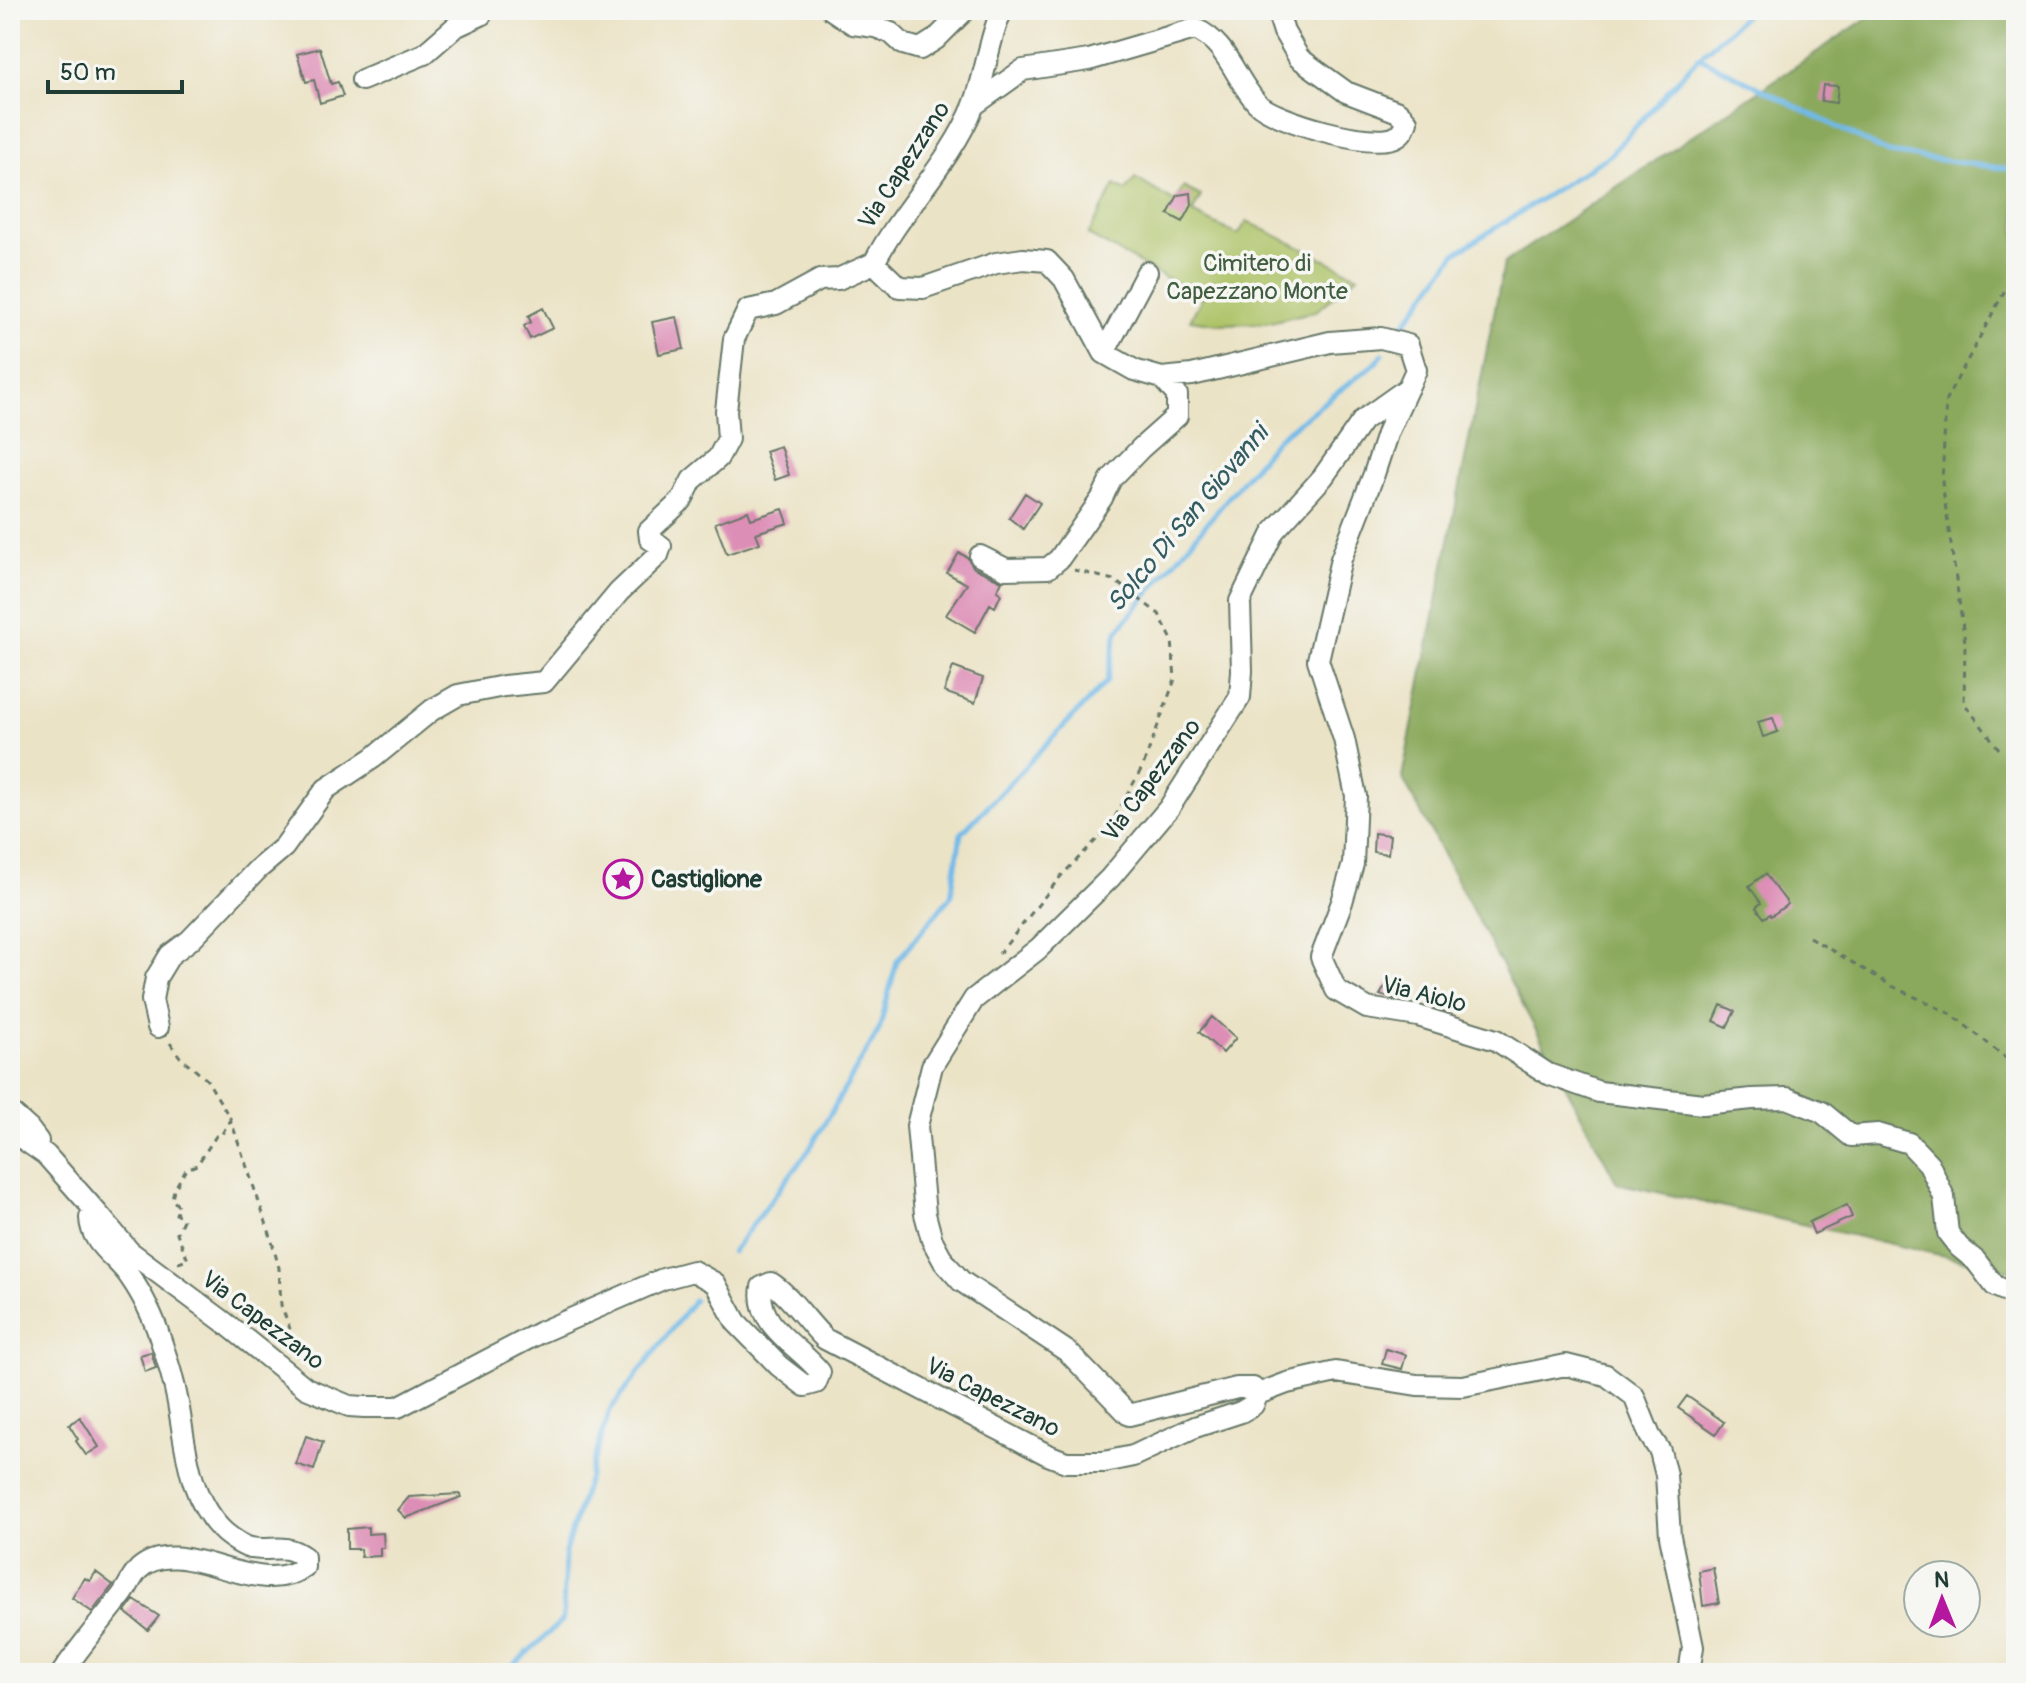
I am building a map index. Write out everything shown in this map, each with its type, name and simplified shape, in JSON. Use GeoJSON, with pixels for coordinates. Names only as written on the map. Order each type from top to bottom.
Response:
{"type":"FeatureCollection","features":[{"type":"Feature","properties":{"kind":"street"},"geometry":{"type":"LineString","coordinates":[[362,80],[424,54],[455,27],[481,15],[483,10]]}},
{"type":"Feature","properties":{"kind":"street"},"geometry":{"type":"LineString","coordinates":[[832,10],[853,24],[875,27],[891,33],[903,44],[920,49],[936,39],[965,10]]}},
{"type":"Feature","properties":{"kind":"street","name":"Via Capezzano"},"geometry":{"type":"LineString","coordinates":[[974,105],[1023,70],[1089,60],[1195,29],[1203,32],[1223,51],[1258,104],[1270,113],[1329,132],[1378,141],[1396,138],[1407,121],[1398,112],[1346,92],[1299,58],[1284,32],[1277,10]]}},
{"type":"Feature","properties":{"kind":"street","name":"Via Capezzano"},"geometry":{"type":"LineString","coordinates":[[998,14],[974,105],[950,149],[885,242],[874,263],[899,287],[923,288],[996,263],[1023,259],[1047,261],[1064,279],[1104,353]]}},
{"type":"Feature","properties":{"kind":"street"},"geometry":{"type":"LineString","coordinates":[[158,1027],[152,1000],[156,978],[170,955],[190,940],[257,870],[284,847],[326,789],[373,758],[432,710],[458,695],[544,682],[619,592],[658,555],[661,546],[650,539],[649,531],[682,500],[692,480],[718,458],[728,439],[726,411],[734,339],[748,310],[776,304],[820,280],[838,279],[874,263]]}},
{"type":"Feature","properties":{"kind":"street"},"geometry":{"type":"LineString","coordinates":[[1147,272],[1104,353],[1134,370],[1162,378],[1192,375],[1330,342],[1381,338],[1408,345],[1416,370],[1408,388]]}},
{"type":"Feature","properties":{"kind":"street"},"geometry":{"type":"LineString","coordinates":[[980,556],[1006,569],[1048,568],[1059,559],[1102,498],[1111,479],[1177,416],[1177,395],[1162,378]]}},
{"type":"Feature","properties":{"kind":"street","name":"Via Capezzano"},"geometry":{"type":"LineString","coordinates":[[98,1214],[129,1251],[306,1388],[349,1406],[398,1407],[541,1332],[663,1279],[693,1271],[715,1283],[736,1322],[779,1366],[805,1386],[816,1383],[820,1372],[768,1320],[760,1299],[762,1287],[771,1283],[825,1339],[1066,1462],[1104,1462],[1133,1456],[1195,1427],[1253,1405],[1258,1394],[1253,1388],[1237,1388],[1129,1415],[1068,1352],[961,1281],[944,1262],[932,1240],[925,1214],[917,1126],[932,1066],[974,999],[1038,949],[1110,878],[1169,808],[1240,697],[1240,601],[1274,531],[1323,477],[1363,420],[1408,388]]}},
{"type":"Feature","properties":{"kind":"street","name":"Via Aiolo"},"geometry":{"type":"LineString","coordinates":[[1408,388],[1388,431],[1341,559],[1318,660],[1344,739],[1356,796],[1353,864],[1321,957],[1336,990],[1367,1008],[1418,1016],[1496,1040],[1548,1074],[1599,1092],[1703,1104],[1787,1098],[1822,1112],[1851,1136],[1878,1134],[1909,1143],[1929,1164],[1944,1197],[1948,1233],[1995,1286],[2011,1293],[2016,1300]]}},
{"type":"Feature","properties":{"kind":"street"},"geometry":{"type":"LineString","coordinates":[[10,1112],[29,1129],[46,1155],[98,1214],[90,1218],[91,1228],[110,1257],[130,1276],[160,1335],[177,1399],[186,1461],[198,1492],[214,1520],[226,1533],[250,1548],[279,1547],[304,1557],[304,1567],[292,1576],[277,1578],[173,1558],[151,1562],[138,1569],[127,1589],[62,1673]]}},
{"type":"Feature","properties":{"kind":"street"},"geometry":{"type":"LineString","coordinates":[[10,1130],[46,1155]]}},
{"type":"Feature","properties":{"kind":"street"},"geometry":{"type":"LineString","coordinates":[[1258,1394],[1287,1383],[1336,1372],[1417,1385],[1463,1386],[1566,1365],[1606,1375],[1634,1396],[1650,1436],[1660,1451],[1666,1475],[1670,1536],[1693,1647],[1689,1673]]}},
{"type":"Feature","properties":{"kind":"path"},"geometry":{"type":"LineString","coordinates":[[1999,749],[1964,703],[1965,642],[1942,482],[1946,400],[2011,279],[2016,276]]}},
{"type":"Feature","properties":{"kind":"path"},"geometry":{"type":"LineString","coordinates":[[996,959],[1061,876],[1110,826],[1143,766],[1175,679],[1172,640],[1159,614],[1114,580],[1062,567],[1059,559]]}},
{"type":"Feature","properties":{"kind":"path"},"geometry":{"type":"LineString","coordinates":[[1809,937],[1894,987],[1951,1014],[2016,1066]]}},
{"type":"Feature","properties":{"kind":"path"},"geometry":{"type":"LineString","coordinates":[[158,1027],[180,1057],[207,1080],[230,1118],[270,1234],[279,1268],[281,1305],[302,1360]]}},
{"type":"Feature","properties":{"kind":"green space"},"geometry":{"type":"Polygon","coordinates":[[[1876,10],[2016,10],[2016,1272],[1617,1183],[1402,777],[1504,263],[1876,10]]]}},
{"type":"Feature","properties":{"kind":"green space","name":"Cimitero di Capezzano Monte"},"geometry":{"type":"Polygon","coordinates":[[[1135,178],[1175,202],[1183,187],[1201,196],[1192,213],[1238,235],[1247,221],[1358,276],[1316,311],[1266,323],[1218,324],[1190,320],[1202,298],[1088,235],[1115,185],[1126,191],[1135,178]]]}},
{"type":"Feature","properties":{"kind":"building"},"geometry":{"type":"Polygon","coordinates":[[[320,48],[331,84],[338,82],[343,96],[320,103],[314,80],[306,82],[297,54],[320,48]]]}},
{"type":"Feature","properties":{"kind":"building"},"geometry":{"type":"Polygon","coordinates":[[[1823,85],[1838,86],[1836,103],[1821,101],[1823,85]]]}},
{"type":"Feature","properties":{"kind":"building"},"geometry":{"type":"Polygon","coordinates":[[[1191,193],[1192,205],[1183,222],[1168,214],[1178,195],[1191,193]]]}},
{"type":"Feature","properties":{"kind":"building"},"geometry":{"type":"Polygon","coordinates":[[[543,308],[553,328],[530,339],[524,326],[531,322],[528,316],[543,308]]]}},
{"type":"Feature","properties":{"kind":"building"},"geometry":{"type":"Polygon","coordinates":[[[677,317],[684,349],[659,354],[652,322],[677,317]]]}},
{"type":"Feature","properties":{"kind":"building"},"geometry":{"type":"Polygon","coordinates":[[[780,446],[789,475],[775,480],[765,451],[780,446]]]}},
{"type":"Feature","properties":{"kind":"building"},"geometry":{"type":"Polygon","coordinates":[[[1025,493],[1040,503],[1023,529],[1009,518],[1025,493]]]}},
{"type":"Feature","properties":{"kind":"building"},"geometry":{"type":"Polygon","coordinates":[[[783,509],[788,523],[756,533],[760,543],[727,554],[715,523],[748,511],[751,519],[783,509]]]}},
{"type":"Feature","properties":{"kind":"building"},"geometry":{"type":"Polygon","coordinates":[[[959,553],[967,557],[974,568],[1002,581],[997,591],[1001,594],[995,607],[990,604],[975,632],[946,615],[967,584],[947,573],[959,553]]]}},
{"type":"Feature","properties":{"kind":"building"},"geometry":{"type":"Polygon","coordinates":[[[953,667],[983,678],[975,703],[944,692],[953,667]]]}},
{"type":"Feature","properties":{"kind":"building"},"geometry":{"type":"Polygon","coordinates":[[[1773,718],[1778,732],[1763,737],[1758,722],[1773,718]]]}},
{"type":"Feature","properties":{"kind":"building"},"geometry":{"type":"Polygon","coordinates":[[[1374,833],[1390,835],[1388,854],[1373,852],[1374,833]]]}},
{"type":"Feature","properties":{"kind":"building"},"geometry":{"type":"Polygon","coordinates":[[[1765,874],[1788,904],[1764,918],[1756,907],[1761,903],[1749,886],[1765,874]]]}},
{"type":"Feature","properties":{"kind":"building"},"geometry":{"type":"Polygon","coordinates":[[[1390,979],[1404,988],[1397,1000],[1380,995],[1390,979]]]}},
{"type":"Feature","properties":{"kind":"building"},"geometry":{"type":"Polygon","coordinates":[[[1721,1005],[1735,1011],[1727,1027],[1714,1021],[1721,1005]]]}},
{"type":"Feature","properties":{"kind":"building"},"geometry":{"type":"Polygon","coordinates":[[[1212,1017],[1236,1038],[1223,1053],[1199,1032],[1212,1017]]]}},
{"type":"Feature","properties":{"kind":"building"},"geometry":{"type":"Polygon","coordinates":[[[1847,1205],[1852,1217],[1814,1234],[1809,1222],[1847,1205]]]}},
{"type":"Feature","properties":{"kind":"building"},"geometry":{"type":"Polygon","coordinates":[[[1386,1349],[1406,1355],[1402,1369],[1382,1364],[1386,1349]]]}},
{"type":"Feature","properties":{"kind":"building"},"geometry":{"type":"Polygon","coordinates":[[[151,1352],[156,1368],[145,1372],[140,1355],[151,1352]]]}},
{"type":"Feature","properties":{"kind":"building"},"geometry":{"type":"Polygon","coordinates":[[[1687,1396],[1724,1422],[1716,1434],[1678,1408],[1687,1396]]]}},
{"type":"Feature","properties":{"kind":"building"},"geometry":{"type":"Polygon","coordinates":[[[80,1417],[99,1447],[86,1455],[69,1425],[80,1417]]]}},
{"type":"Feature","properties":{"kind":"building"},"geometry":{"type":"Polygon","coordinates":[[[306,1436],[323,1442],[314,1470],[296,1464],[306,1436]]]}},
{"type":"Feature","properties":{"kind":"building"},"geometry":{"type":"Polygon","coordinates":[[[460,1494],[461,1497],[406,1518],[398,1510],[409,1497],[460,1494]]]}},
{"type":"Feature","properties":{"kind":"building"},"geometry":{"type":"Polygon","coordinates":[[[368,1527],[368,1534],[383,1533],[384,1548],[380,1548],[380,1556],[361,1557],[360,1549],[347,1549],[347,1529],[368,1527]]]}},
{"type":"Feature","properties":{"kind":"building"},"geometry":{"type":"Polygon","coordinates":[[[1713,1568],[1719,1603],[1703,1606],[1699,1571],[1713,1568]]]}},
{"type":"Feature","properties":{"kind":"building"},"geometry":{"type":"Polygon","coordinates":[[[96,1572],[113,1585],[92,1612],[72,1598],[85,1578],[90,1581],[96,1572]]]}},
{"type":"Feature","properties":{"kind":"building"},"geometry":{"type":"Polygon","coordinates":[[[134,1600],[159,1616],[148,1630],[125,1612],[134,1600]]]}},
{"type":"Feature","properties":{"kind":"waterway","name":"Solco Di San Giovanni"},"geometry":{"type":"LineString","coordinates":[[1403,326],[1456,253],[1610,155],[1699,57],[1751,10]]}},
{"type":"Feature","properties":{"kind":"waterway","name":"Solco Di San Giovanni"},"geometry":{"type":"LineString","coordinates":[[1699,57],[1888,153],[2016,170]]}},
{"type":"Feature","properties":{"kind":"waterway","name":"Solco Di San Giovanni"},"geometry":{"type":"LineString","coordinates":[[732,1252],[809,1150],[879,1030],[897,961],[951,896],[961,834],[1107,681],[1117,631],[1278,438],[1377,362],[1383,354]]}},
{"type":"Feature","properties":{"kind":"waterway","name":"Solco Di San Giovanni"},"geometry":{"type":"LineString","coordinates":[[505,1673],[563,1620],[565,1552],[610,1410],[694,1300]]}},
{"type":"Feature","properties":{"kind":"place","name":"Castiglione"},"geometry":{"type":"Point","coordinates":[623,879]}}]}
